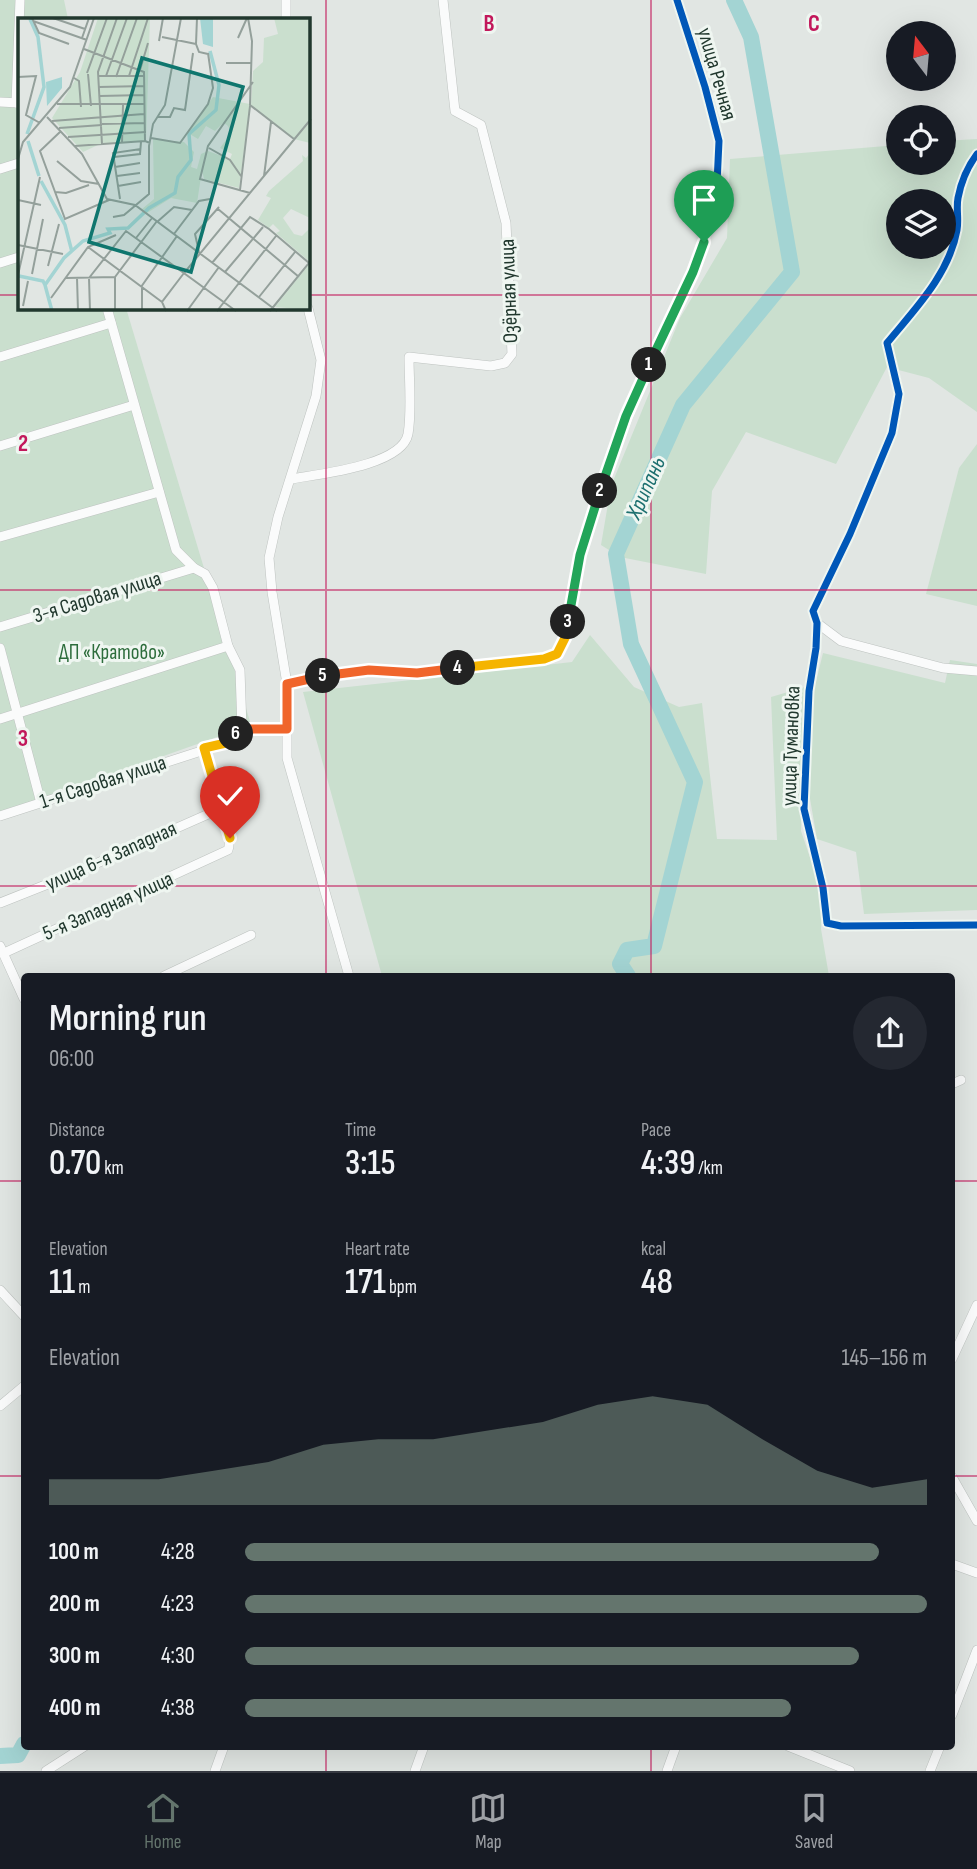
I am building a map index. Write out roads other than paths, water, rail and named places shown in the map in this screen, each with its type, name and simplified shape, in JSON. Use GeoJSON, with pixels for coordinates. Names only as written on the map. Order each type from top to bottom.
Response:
{"type":"FeatureCollection","features":[{"type":"Feature","properties":{"kind":"street"},"geometry":{"type":"LineString","coordinates":[[19,18],[20,0]]}},
{"type":"Feature","properties":{"kind":"street"},"geometry":{"type":"LineString","coordinates":[[286,0],[286,18]]}},
{"type":"Feature","properties":{"kind":"street","name":"Озёрная улица"},"geometry":{"type":"LineString","coordinates":[[290,480],[366,464],[401,448],[408,435],[409,357],[491,366],[505,363],[512,354],[506,223],[481,125],[454,111],[443,0]]}},
{"type":"Feature","properties":{"kind":"street","name":"улица Речная"},"geometry":{"type":"LineString","coordinates":[[287,684],[369,670],[417,673],[544,659],[557,654],[566,636],[580,555],[608,466],[644,374],[693,272],[704,242],[717,183],[719,141],[677,0]]}},
{"type":"Feature","properties":{"kind":"street"},"geometry":{"type":"LineString","coordinates":[[0,102],[17,103],[18,69]]}},
{"type":"Feature","properties":{"kind":"street","name":"улица Тумановка"},"geometry":{"type":"LineString","coordinates":[[977,153],[969,165],[957,199],[958,229],[950,252],[930,291],[887,343],[899,394],[892,433],[813,611],[817,623],[816,648],[809,691],[804,809],[827,923],[841,926],[977,925]]}},
{"type":"Feature","properties":{"kind":"street"},"geometry":{"type":"LineString","coordinates":[[0,169],[18,163]]}},
{"type":"Feature","properties":{"kind":"street"},"geometry":{"type":"LineString","coordinates":[[0,263],[18,257]]}},
{"type":"Feature","properties":{"kind":"street"},"geometry":{"type":"LineString","coordinates":[[108,310],[176,550],[194,568],[205,574],[212,588],[228,646],[240,670],[242,729],[287,729]]}},
{"type":"Feature","properties":{"kind":"street"},"geometry":{"type":"LineString","coordinates":[[308,310],[321,360],[316,396],[278,517],[269,558],[287,684],[286,758],[348,973]]}},
{"type":"Feature","properties":{"kind":"street"},"geometry":{"type":"LineString","coordinates":[[0,357],[111,323]]}},
{"type":"Feature","properties":{"kind":"street"},"geometry":{"type":"LineString","coordinates":[[0,446],[134,405]]}},
{"type":"Feature","properties":{"kind":"street"},"geometry":{"type":"LineString","coordinates":[[0,537],[159,492]]}},
{"type":"Feature","properties":{"kind":"street","name":"3-я Садовая улица"},"geometry":{"type":"LineString","coordinates":[[0,626],[194,568]]}},
{"type":"Feature","properties":{"kind":"street"},"geometry":{"type":"LineString","coordinates":[[817,623],[841,641],[943,668],[977,671]]}},
{"type":"Feature","properties":{"kind":"street"},"geometry":{"type":"LineString","coordinates":[[0,719],[228,646]]}},
{"type":"Feature","properties":{"kind":"street"},"geometry":{"type":"LineString","coordinates":[[0,648],[41,803]]}},
{"type":"Feature","properties":{"kind":"street","name":"1-я Садовая улица"},"geometry":{"type":"LineString","coordinates":[[0,816],[226,743],[242,729]]}},
{"type":"Feature","properties":{"kind":"street","name":"5-я Западная улица"},"geometry":{"type":"LineString","coordinates":[[2,949],[225,853],[230,846],[230,838],[204,748]]}},
{"type":"Feature","properties":{"kind":"street","name":"улица 6-я Западная"},"geometry":{"type":"LineString","coordinates":[[0,902],[68,876],[222,808]]}},
{"type":"Feature","properties":{"kind":"street"},"geometry":{"type":"LineString","coordinates":[[170,973],[251,935]]}},
{"type":"Feature","properties":{"kind":"street"},"geometry":{"type":"LineString","coordinates":[[2,949],[21,992]]}},
{"type":"Feature","properties":{"kind":"street"},"geometry":{"type":"LineString","coordinates":[[0,1290],[21,1313]]}},
{"type":"Feature","properties":{"kind":"street"},"geometry":{"type":"LineString","coordinates":[[955,1353],[977,1306]]}},
{"type":"Feature","properties":{"kind":"street"},"geometry":{"type":"LineString","coordinates":[[0,1406],[21,1388]]}},
{"type":"Feature","properties":{"kind":"street"},"geometry":{"type":"LineString","coordinates":[[955,1482],[977,1521]]}},
{"type":"Feature","properties":{"kind":"street"},"geometry":{"type":"LineString","coordinates":[[955,1565],[977,1573]]}},
{"type":"Feature","properties":{"kind":"street"},"geometry":{"type":"LineString","coordinates":[[955,1707],[977,1650]]}},
{"type":"Feature","properties":{"kind":"street"},"geometry":{"type":"LineString","coordinates":[[46,1771],[79,1750]]}},
{"type":"Feature","properties":{"kind":"street"},"geometry":{"type":"LineString","coordinates":[[215,1771],[223,1750]]}},
{"type":"Feature","properties":{"kind":"street"},"geometry":{"type":"LineString","coordinates":[[415,1771],[423,1750]]}},
{"type":"Feature","properties":{"kind":"street"},"geometry":{"type":"LineString","coordinates":[[667,1771],[675,1750]]}},
{"type":"Feature","properties":{"kind":"street"},"geometry":{"type":"LineString","coordinates":[[798,1750],[850,1771]]}},
{"type":"Feature","properties":{"kind":"street"},"geometry":{"type":"LineString","coordinates":[[930,1771],[938,1750]]}},
{"type":"Feature","properties":{"kind":"waterway","name":"Хрипань"},"geometry":{"type":"LineString","coordinates":[[626,973],[620,964],[627,950],[654,946],[695,782],[631,644],[616,554],[683,405],[792,272],[751,37],[734,0]]}},
{"type":"Feature","properties":{"kind":"waterway","name":"Хрипань"},"geometry":{"type":"LineString","coordinates":[[0,1756],[18,1755],[21,1750]]}},
{"type":"Feature","properties":{"kind":"park label","name":"ДП «Кратово»"},"geometry":{"type":"Point","coordinates":[112,652]}}]}
